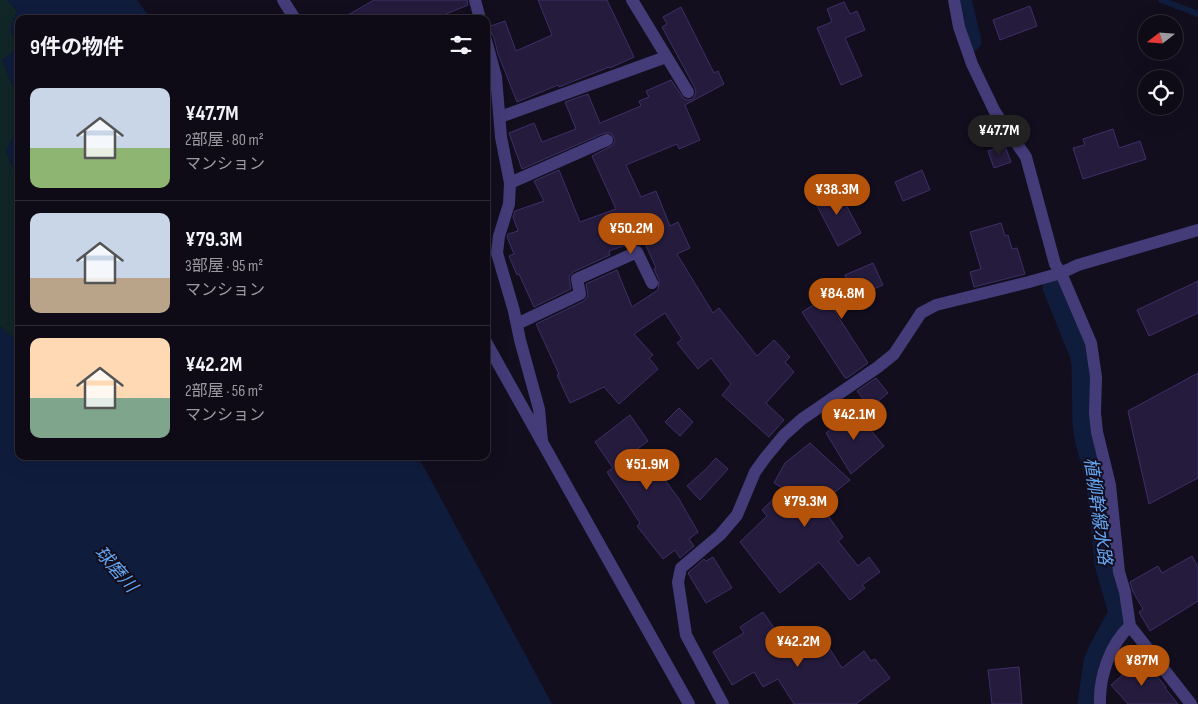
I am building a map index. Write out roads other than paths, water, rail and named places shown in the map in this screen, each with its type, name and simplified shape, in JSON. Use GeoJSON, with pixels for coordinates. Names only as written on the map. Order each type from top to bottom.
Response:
{"type":"FeatureCollection","features":[{"type":"Feature","properties":{"kind":"street"},"geometry":{"type":"LineString","coordinates":[[284,0],[293,15]]}},
{"type":"Feature","properties":{"kind":"street"},"geometry":{"type":"LineString","coordinates":[[475,0],[479,15]]}},
{"type":"Feature","properties":{"kind":"street"},"geometry":{"type":"LineString","coordinates":[[632,0],[688,92]]}},
{"type":"Feature","properties":{"kind":"street"},"geometry":{"type":"LineString","coordinates":[[954,0],[959,27],[972,64],[995,112],[1026,157],[1055,264],[1061,273],[1091,343],[1096,377],[1095,413],[1097,432],[1110,485],[1119,572],[1125,592],[1130,626],[1192,704]]}},
{"type":"Feature","properties":{"kind":"street"},"geometry":{"type":"LineString","coordinates":[[490,55],[496,77],[501,136],[510,183],[508,204],[499,236],[498,253],[539,409],[542,441]]}},
{"type":"Feature","properties":{"kind":"street"},"geometry":{"type":"LineString","coordinates":[[500,117],[666,56]]}},
{"type":"Feature","properties":{"kind":"street"},"geometry":{"type":"LineString","coordinates":[[510,183],[607,140]]}},
{"type":"Feature","properties":{"kind":"street"},"geometry":{"type":"LineString","coordinates":[[723,704],[686,635],[678,582],[681,568],[720,535],[737,515],[755,472],[784,435],[802,419],[894,354],[921,313],[936,305],[1061,273],[1078,265],[1198,230]]}},
{"type":"Feature","properties":{"kind":"street"},"geometry":{"type":"LineString","coordinates":[[517,324],[580,294],[577,279],[637,252],[652,283]]}},
{"type":"Feature","properties":{"kind":"street"},"geometry":{"type":"LineString","coordinates":[[490,349],[689,704]]}},
{"type":"Feature","properties":{"kind":"street"},"geometry":{"type":"LineString","coordinates":[[1100,704],[1104,675],[1112,649],[1120,635],[1130,626]]}},
{"type":"Feature","properties":{"kind":"water"},"geometry":{"type":"Polygon","coordinates":[[[7,0],[137,0],[148,15],[16,15],[17,11],[7,0]]]}},
{"type":"Feature","properties":{"kind":"water"},"geometry":{"type":"Polygon","coordinates":[[[15,16],[15,38],[10,30],[15,16]]]}},
{"type":"Feature","properties":{"kind":"water"},"geometry":{"type":"Polygon","coordinates":[[[15,50],[15,91],[2,60],[15,50]]]}},
{"type":"Feature","properties":{"kind":"water"},"geometry":{"type":"Polygon","coordinates":[[[15,134],[15,172],[6,151],[15,134]]]}},
{"type":"Feature","properties":{"kind":"water","name":"球磨川"},"geometry":{"type":"Polygon","coordinates":[[[0,326],[15,339],[15,460],[420,460],[552,704],[0,704],[0,326]]]}},
{"type":"Feature","properties":{"kind":"waterway","name":"植柳幹線水路"},"geometry":{"type":"LineString","coordinates":[[961,0],[971,41]]}},
{"type":"Feature","properties":{"kind":"waterway"},"geometry":{"type":"LineString","coordinates":[[1161,0],[1198,14]]}},
{"type":"Feature","properties":{"kind":"waterway","name":"植柳幹線水路"},"geometry":{"type":"LineString","coordinates":[[1053,287],[1080,354],[1085,438],[1097,483],[1105,564],[1119,613],[1094,662],[1088,704]]}}]}
